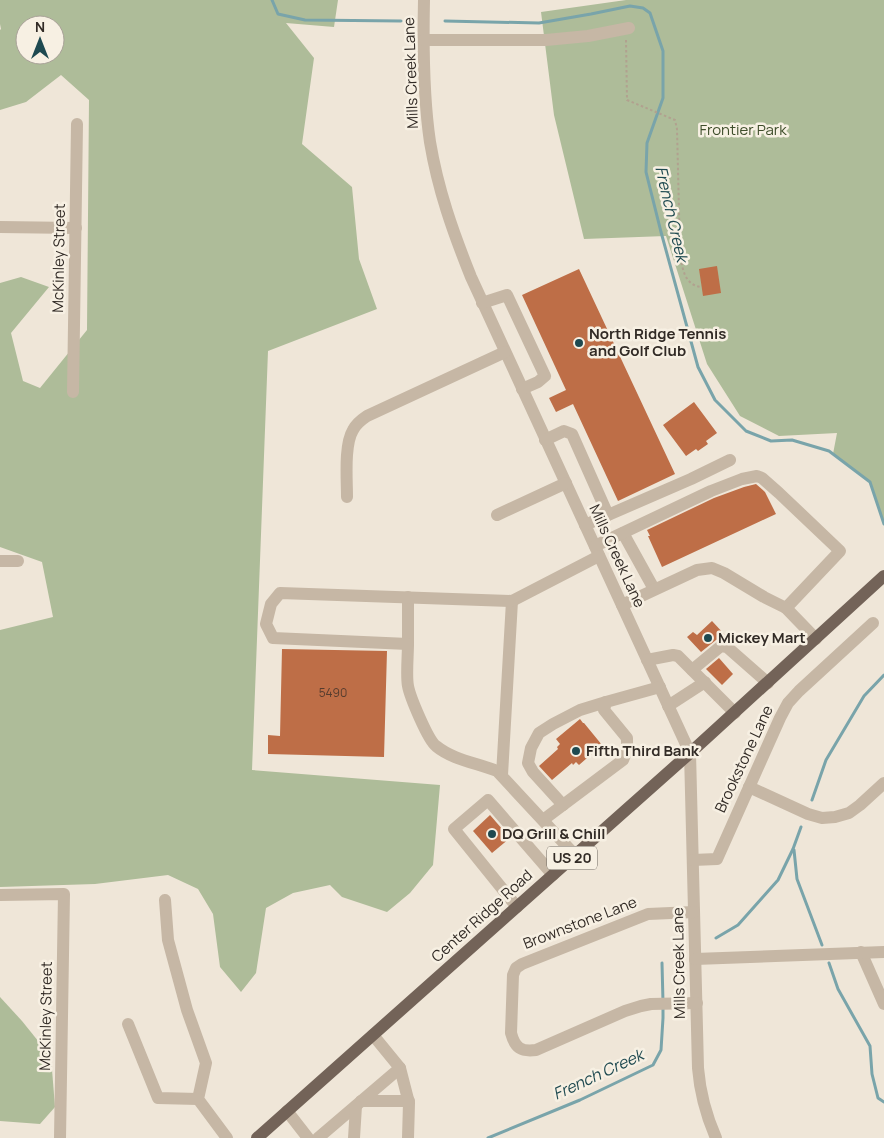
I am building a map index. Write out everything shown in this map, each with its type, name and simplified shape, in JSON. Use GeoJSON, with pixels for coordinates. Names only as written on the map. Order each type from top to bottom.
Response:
{"type":"FeatureCollection","features":[{"type":"Feature","properties":{"kind":"main road","name":"Center Ridge Road"},"geometry":{"type":"LineString","coordinates":[[257,1138],[690,753],[884,576]]}},
{"type":"Feature","properties":{"kind":"street","name":"Mills Creek Lane"},"geometry":{"type":"LineString","coordinates":[[424,0],[425,94],[430,141],[440,188],[453,233],[482,303],[690,753],[699,1082],[705,1111],[716,1138]]}},
{"type":"Feature","properties":{"kind":"street"},"geometry":{"type":"LineString","coordinates":[[424,40],[546,40],[588,36],[627,28]]}},
{"type":"Feature","properties":{"kind":"street","name":"McKinley Street"},"geometry":{"type":"LineString","coordinates":[[73,392],[77,124]]}},
{"type":"Feature","properties":{"kind":"street"},"geometry":{"type":"LineString","coordinates":[[0,227],[76,228]]}},
{"type":"Feature","properties":{"kind":"street"},"geometry":{"type":"LineString","coordinates":[[482,303],[507,295],[540,363],[546,376],[522,389]]}},
{"type":"Feature","properties":{"kind":"street"},"geometry":{"type":"LineString","coordinates":[[347,497],[349,438],[359,422],[367,416],[505,352]]}},
{"type":"Feature","properties":{"kind":"street"},"geometry":{"type":"LineString","coordinates":[[546,440],[564,431],[572,434],[608,515]]}},
{"type":"Feature","properties":{"kind":"street"},"geometry":{"type":"LineString","coordinates":[[585,525],[730,460]]}},
{"type":"Feature","properties":{"kind":"street"},"geometry":{"type":"LineString","coordinates":[[408,644],[273,638],[266,624],[271,604],[280,593],[512,601],[597,551],[623,533],[669,510],[742,478],[757,476],[762,478],[840,551],[786,608]]}},
{"type":"Feature","properties":{"kind":"street"},"geometry":{"type":"LineString","coordinates":[[497,514],[566,484]]}},
{"type":"Feature","properties":{"kind":"street"},"geometry":{"type":"LineString","coordinates":[[623,533],[654,589]]}},
{"type":"Feature","properties":{"kind":"street"},"geometry":{"type":"LineString","coordinates":[[0,561],[18,561]]}},
{"type":"Feature","properties":{"kind":"street"},"geometry":{"type":"LineString","coordinates":[[622,605],[697,570],[712,568],[786,608],[816,639]]}},
{"type":"Feature","properties":{"kind":"street"},"geometry":{"type":"LineString","coordinates":[[408,597],[408,686],[419,718],[435,745],[456,757],[497,771],[575,855]]}},
{"type":"Feature","properties":{"kind":"street"},"geometry":{"type":"LineString","coordinates":[[502,775],[512,601]]}},
{"type":"Feature","properties":{"kind":"street","name":"Brookstone Lane"},"geometry":{"type":"LineString","coordinates":[[693,860],[717,859],[788,703],[873,623]]}},
{"type":"Feature","properties":{"kind":"street"},"geometry":{"type":"LineString","coordinates":[[692,670],[721,646],[727,647],[768,683]]}},
{"type":"Feature","properties":{"kind":"street"},"geometry":{"type":"LineString","coordinates":[[647,660],[673,655],[678,656],[735,712]]}},
{"type":"Feature","properties":{"kind":"street"},"geometry":{"type":"LineString","coordinates":[[668,706],[705,682]]}},
{"type":"Feature","properties":{"kind":"street"},"geometry":{"type":"LineString","coordinates":[[563,805],[532,772],[528,763],[531,748],[539,733],[580,710],[660,687]]}},
{"type":"Feature","properties":{"kind":"street"},"geometry":{"type":"LineString","coordinates":[[543,820],[622,760],[626,750],[626,738],[604,710],[606,702]]}},
{"type":"Feature","properties":{"kind":"street"},"geometry":{"type":"LineString","coordinates":[[749,788],[808,814],[822,818],[836,817],[848,813],[860,805],[884,783]]}},
{"type":"Feature","properties":{"kind":"street"},"geometry":{"type":"LineString","coordinates":[[517,907],[454,829],[488,800],[553,875]]}},
{"type":"Feature","properties":{"kind":"street","name":"McKinley Street"},"geometry":{"type":"LineString","coordinates":[[0,896],[64,894],[60,1138]]}},
{"type":"Feature","properties":{"kind":"street"},"geometry":{"type":"LineString","coordinates":[[165,900],[168,940],[187,1010],[206,1063],[198,1099],[227,1138]]}},
{"type":"Feature","properties":{"kind":"street","name":"Brownstone Lane"},"geometry":{"type":"LineString","coordinates":[[694,912],[648,914],[522,964],[516,968],[513,975],[511,1033],[513,1042],[527,1052],[536,1050],[625,1011],[651,1004],[696,1003]]}},
{"type":"Feature","properties":{"kind":"street"},"geometry":{"type":"LineString","coordinates":[[861,952],[884,1004]]}},
{"type":"Feature","properties":{"kind":"street"},"geometry":{"type":"LineString","coordinates":[[695,959],[884,952]]}},
{"type":"Feature","properties":{"kind":"street"},"geometry":{"type":"LineString","coordinates":[[128,1024],[158,1098],[198,1099]]}},
{"type":"Feature","properties":{"kind":"street"},"geometry":{"type":"LineString","coordinates":[[373,1035],[400,1068],[409,1101],[408,1138]]}},
{"type":"Feature","properties":{"kind":"street"},"geometry":{"type":"LineString","coordinates":[[318,1138],[400,1068]]}},
{"type":"Feature","properties":{"kind":"street"},"geometry":{"type":"LineString","coordinates":[[358,1104],[409,1101]]}},
{"type":"Feature","properties":{"kind":"street"},"geometry":{"type":"LineString","coordinates":[[354,1138],[358,1104]]}},
{"type":"Feature","properties":{"kind":"street"},"geometry":{"type":"LineString","coordinates":[[287,1111],[308,1138]]}},
{"type":"Feature","properties":{"kind":"path"},"geometry":{"type":"LineString","coordinates":[[627,28],[627,100],[675,120],[677,129],[680,253],[683,272],[696,287],[702,287]]}},
{"type":"Feature","properties":{"kind":"green space"},"geometry":{"type":"Polygon","coordinates":[[[0,0],[338,0],[334,27],[286,23],[314,58],[302,144],[352,187],[359,259],[377,309],[268,351],[252,770],[440,785],[433,865],[410,893],[387,912],[342,897],[330,885],[293,893],[266,908],[256,973],[241,992],[220,967],[213,914],[198,889],[168,875],[95,884],[0,887],[0,630],[53,617],[42,562],[0,547],[0,283],[21,277],[49,287],[11,333],[23,381],[40,388],[87,330],[89,100],[61,75],[26,102],[0,110],[0,0]]]}},
{"type":"Feature","properties":{"kind":"green space","name":"Frontier Park"},"geometry":{"type":"Polygon","coordinates":[[[626,0],[884,0],[884,524],[870,482],[833,454],[837,433],[779,436],[740,416],[707,364],[666,236],[584,239],[554,115],[541,12],[626,0]]]}},
{"type":"Feature","properties":{"kind":"green space"},"geometry":{"type":"Polygon","coordinates":[[[0,997],[51,1057],[55,1107],[40,1124],[0,1121],[0,997]]]}},
{"type":"Feature","properties":{"kind":"building"},"geometry":{"type":"Polygon","coordinates":[[[717,266],[721,293],[703,296],[699,269],[717,266]]]}},
{"type":"Feature","properties":{"kind":"building","name":"North Ridge Tennis and Golf Club"},"geometry":{"type":"Polygon","coordinates":[[[579,269],[675,474],[618,501],[573,404],[556,412],[549,398],[566,390],[522,295],[579,269]]]}},
{"type":"Feature","properties":{"kind":"building"},"geometry":{"type":"Polygon","coordinates":[[[694,402],[717,433],[706,441],[708,444],[686,456],[663,425],[694,402]]]}},
{"type":"Feature","properties":{"kind":"building"},"geometry":{"type":"Polygon","coordinates":[[[756,484],[765,492],[776,514],[662,567],[647,530],[714,498],[756,484]]]}},
{"type":"Feature","properties":{"kind":"building","name":"Mickey Mart"},"geometry":{"type":"Polygon","coordinates":[[[712,621],[725,635],[701,652],[687,637],[693,632],[697,635],[712,621]]]}},
{"type":"Feature","properties":{"kind":"building"},"geometry":{"type":"Polygon","coordinates":[[[282,649],[387,651],[384,757],[268,754],[268,735],[280,736],[282,649]]]}},
{"type":"Feature","properties":{"kind":"building"},"geometry":{"type":"Polygon","coordinates":[[[719,658],[733,674],[722,685],[706,669],[719,658]]]}},
{"type":"Feature","properties":{"kind":"building","name":"Fifth Third Bank"},"geometry":{"type":"Polygon","coordinates":[[[580,719],[602,745],[579,765],[576,762],[573,765],[572,763],[552,780],[539,766],[558,749],[557,747],[560,744],[556,739],[580,719]]]}},
{"type":"Feature","properties":{"kind":"building","name":"DQ Grill & Chill"},"geometry":{"type":"Polygon","coordinates":[[[490,815],[510,838],[492,853],[473,831],[490,815]]]}},
{"type":"Feature","properties":{"kind":"waterway","name":"French Creek"},"geometry":{"type":"LineString","coordinates":[[272,0],[278,14],[305,20],[401,21]]}},
{"type":"Feature","properties":{"kind":"waterway","name":"French Creek"},"geometry":{"type":"LineString","coordinates":[[445,21],[539,23],[630,6],[643,8],[650,13],[663,51],[663,98],[647,143],[646,172],[698,367],[715,400],[746,431],[771,441],[792,440],[829,451],[870,482],[884,524]]}},
{"type":"Feature","properties":{"kind":"waterway","name":"French Creek"},"geometry":{"type":"LineString","coordinates":[[812,800],[826,760],[864,696],[884,675]]}},
{"type":"Feature","properties":{"kind":"waterway","name":"French Creek"},"geometry":{"type":"LineString","coordinates":[[716,938],[738,925],[778,880],[801,827]]}},
{"type":"Feature","properties":{"kind":"waterway"},"geometry":{"type":"LineString","coordinates":[[794,850],[797,879],[822,945]]}},
{"type":"Feature","properties":{"kind":"waterway","name":"French Creek"},"geometry":{"type":"LineString","coordinates":[[662,963],[663,1002]]}},
{"type":"Feature","properties":{"kind":"waterway"},"geometry":{"type":"LineString","coordinates":[[829,963],[838,989],[870,1046],[872,1074],[878,1098],[884,1102]]}},
{"type":"Feature","properties":{"kind":"waterway","name":"French Creek"},"geometry":{"type":"LineString","coordinates":[[488,1138],[580,1100],[653,1065],[661,1050],[663,1008]]}},
{"type":"Feature","properties":{"kind":"place","name":"North Ridge Tennis and Golf Club"},"geometry":{"type":"Point","coordinates":[579,343]}},
{"type":"Feature","properties":{"kind":"place","name":"Mickey Mart"},"geometry":{"type":"Point","coordinates":[708,638]}},
{"type":"Feature","properties":{"kind":"place","name":"Fifth Third Bank"},"geometry":{"type":"Point","coordinates":[576,751]}},
{"type":"Feature","properties":{"kind":"place","name":"DQ Grill & Chill"},"geometry":{"type":"Point","coordinates":[492,834]}}]}
